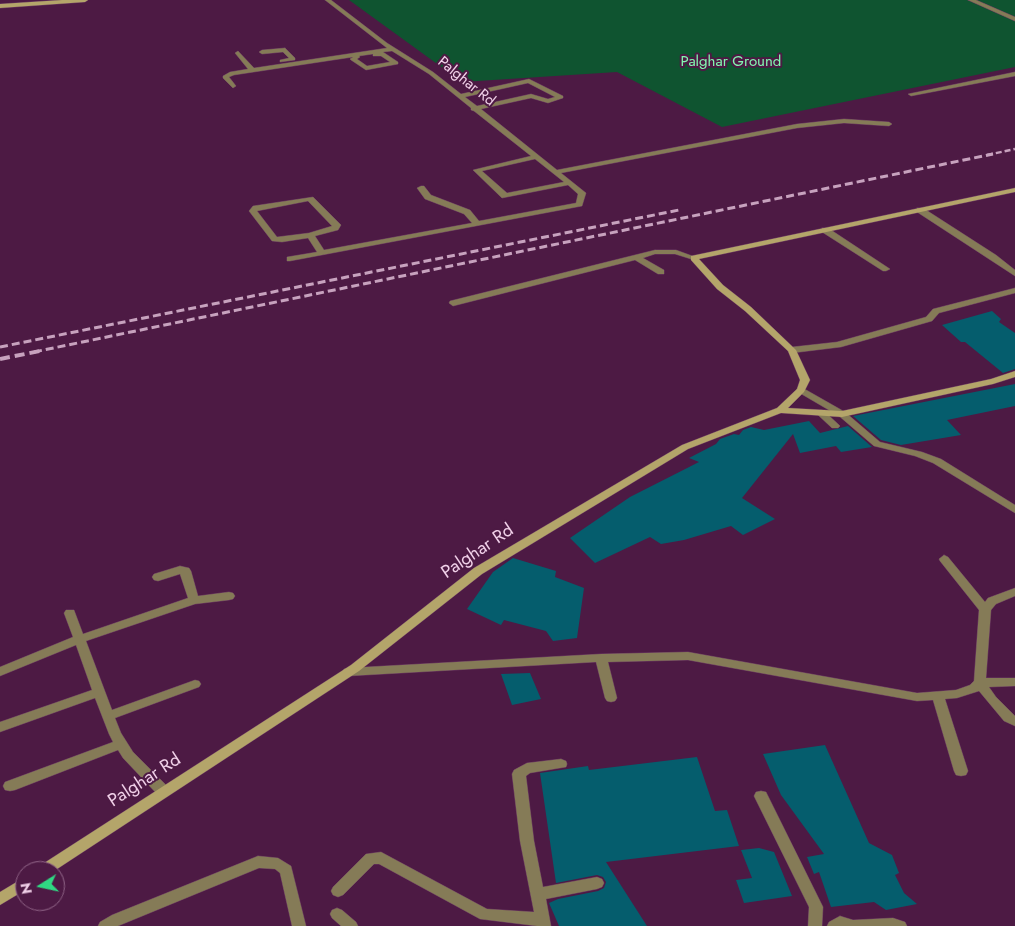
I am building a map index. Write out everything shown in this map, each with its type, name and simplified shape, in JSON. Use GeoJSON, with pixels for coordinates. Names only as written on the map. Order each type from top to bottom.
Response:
{"type":"FeatureCollection","features":[{"type":"Feature","properties":{"kind":"main road"},"geometry":{"type":"LineString","coordinates":[[0,6],[85,0]]}},
{"type":"Feature","properties":{"kind":"main road"},"geometry":{"type":"LineString","coordinates":[[801,390],[805,380],[792,350],[748,309],[720,288],[694,258],[1015,190]]}},
{"type":"Feature","properties":{"kind":"main road"},"geometry":{"type":"LineString","coordinates":[[780,410],[842,414],[993,381],[1015,374]]}},
{"type":"Feature","properties":{"kind":"main road","name":"Palghar Rd"},"geometry":{"type":"LineString","coordinates":[[58,861],[348,672],[478,571],[685,447],[780,410],[801,390]]}},
{"type":"Feature","properties":{"kind":"main road"},"geometry":{"type":"LineString","coordinates":[[0,899],[15,889]]}},
{"type":"Feature","properties":{"kind":"street","name":"Palghar Rd"},"geometry":{"type":"LineString","coordinates":[[328,0],[393,49],[431,73],[582,193],[579,204],[477,224]]}},
{"type":"Feature","properties":{"kind":"street"},"geometry":{"type":"LineString","coordinates":[[971,0],[1015,19]]}},
{"type":"Feature","properties":{"kind":"street"},"geometry":{"type":"LineString","coordinates":[[262,52],[282,49],[286,50],[293,59],[282,63],[268,63]]}},
{"type":"Feature","properties":{"kind":"street"},"geometry":{"type":"LineString","coordinates":[[346,49],[355,56],[393,49]]}},
{"type":"Feature","properties":{"kind":"street"},"geometry":{"type":"LineString","coordinates":[[238,54],[252,70]]}},
{"type":"Feature","properties":{"kind":"street"},"geometry":{"type":"LineString","coordinates":[[232,86],[225,77],[227,75],[316,58],[382,54],[396,63],[366,68],[353,59],[355,56]]}},
{"type":"Feature","properties":{"kind":"street"},"geometry":{"type":"LineString","coordinates":[[912,94],[1015,74]]}},
{"type":"Feature","properties":{"kind":"street"},"geometry":{"type":"LineString","coordinates":[[458,96],[530,81],[561,97],[548,101],[531,96],[473,108]]}},
{"type":"Feature","properties":{"kind":"street"},"geometry":{"type":"LineString","coordinates":[[555,172],[797,126],[844,121],[889,124]]}},
{"type":"Feature","properties":{"kind":"street"},"geometry":{"type":"LineString","coordinates":[[536,157],[477,170],[504,196],[569,183]]}},
{"type":"Feature","properties":{"kind":"street"},"geometry":{"type":"LineString","coordinates":[[421,188],[428,197],[466,212],[477,224]]}},
{"type":"Feature","properties":{"kind":"street"},"geometry":{"type":"LineString","coordinates":[[310,199],[337,225],[336,228],[310,235],[282,240],[275,239],[253,211],[256,208],[310,199]]}},
{"type":"Feature","properties":{"kind":"street"},"geometry":{"type":"LineString","coordinates":[[920,210],[993,257],[1015,274]]}},
{"type":"Feature","properties":{"kind":"street"},"geometry":{"type":"LineString","coordinates":[[290,259],[477,224]]}},
{"type":"Feature","properties":{"kind":"street"},"geometry":{"type":"LineString","coordinates":[[825,230],[886,269]]}},
{"type":"Feature","properties":{"kind":"street"},"geometry":{"type":"LineString","coordinates":[[310,235],[322,253]]}},
{"type":"Feature","properties":{"kind":"street"},"geometry":{"type":"LineString","coordinates":[[453,303],[662,251],[676,252],[694,258]]}},
{"type":"Feature","properties":{"kind":"street"},"geometry":{"type":"LineString","coordinates":[[636,257],[661,272]]}},
{"type":"Feature","properties":{"kind":"street"},"geometry":{"type":"LineString","coordinates":[[792,350],[838,345],[929,319],[936,311],[990,295],[1015,290]]}},
{"type":"Feature","properties":{"kind":"street"},"geometry":{"type":"LineString","coordinates":[[801,390],[842,414],[877,444],[918,454],[937,461],[1015,510]]}},
{"type":"Feature","properties":{"kind":"street"},"geometry":{"type":"LineString","coordinates":[[821,413],[834,426]]}},
{"type":"Feature","properties":{"kind":"street"},"geometry":{"type":"LineString","coordinates":[[944,558],[984,610]]}},
{"type":"Feature","properties":{"kind":"street"},"geometry":{"type":"LineString","coordinates":[[158,577],[180,570],[185,571],[194,600]]}},
{"type":"Feature","properties":{"kind":"street"},"geometry":{"type":"LineString","coordinates":[[1015,592],[992,601],[984,610],[980,683],[1008,718],[1015,721]]}},
{"type":"Feature","properties":{"kind":"street"},"geometry":{"type":"LineString","coordinates":[[0,672],[80,639],[194,600],[230,596]]}},
{"type":"Feature","properties":{"kind":"street"},"geometry":{"type":"LineString","coordinates":[[70,613],[120,744],[163,791]]}},
{"type":"Feature","properties":{"kind":"street"},"geometry":{"type":"LineString","coordinates":[[348,672],[502,665],[601,658],[688,656],[917,697],[957,694],[974,688],[980,683],[1015,682]]}},
{"type":"Feature","properties":{"kind":"street"},"geometry":{"type":"LineString","coordinates":[[601,658],[611,698]]}},
{"type":"Feature","properties":{"kind":"street"},"geometry":{"type":"LineString","coordinates":[[108,716],[195,684]]}},
{"type":"Feature","properties":{"kind":"street"},"geometry":{"type":"LineString","coordinates":[[0,727],[99,692]]}},
{"type":"Feature","properties":{"kind":"street"},"geometry":{"type":"LineString","coordinates":[[938,695],[961,771]]}},
{"type":"Feature","properties":{"kind":"street"},"geometry":{"type":"LineString","coordinates":[[10,786],[120,744]]}},
{"type":"Feature","properties":{"kind":"street"},"geometry":{"type":"LineString","coordinates":[[338,891],[371,858],[381,858],[485,914],[543,922],[527,841],[519,774],[527,768],[561,764]]}},
{"type":"Feature","properties":{"kind":"street"},"geometry":{"type":"LineString","coordinates":[[761,796],[816,907],[817,925]]}},
{"type":"Feature","properties":{"kind":"street"},"geometry":{"type":"LineString","coordinates":[[105,926],[117,918],[258,862],[278,864],[286,870],[299,926]]}},
{"type":"Feature","properties":{"kind":"street"},"geometry":{"type":"LineString","coordinates":[[538,894],[596,883]]}},
{"type":"Feature","properties":{"kind":"street"},"geometry":{"type":"LineString","coordinates":[[337,914],[351,926]]}},
{"type":"Feature","properties":{"kind":"street"},"geometry":{"type":"LineString","coordinates":[[834,926],[840,922],[853,926],[893,924],[900,926]]}},
{"type":"Feature","properties":{"kind":"green space","name":"Palghar Ground"},"geometry":{"type":"Polygon","coordinates":[[[349,0],[1015,0],[1015,67],[722,127],[617,72],[462,82],[349,0]]]}},
{"type":"Feature","properties":{"kind":"building"},"geometry":{"type":"Polygon","coordinates":[[[992,311],[1001,319],[999,322],[1015,333],[1015,369],[1003,373],[965,342],[961,342],[942,325],[992,311]]]}},
{"type":"Feature","properties":{"kind":"building"},"geometry":{"type":"Polygon","coordinates":[[[1015,384],[1015,406],[947,420],[961,435],[901,445],[881,440],[853,416],[1015,384]]]}},
{"type":"Feature","properties":{"kind":"building"},"geometry":{"type":"Polygon","coordinates":[[[809,421],[820,433],[848,426],[872,447],[841,452],[836,446],[800,453],[793,434],[742,498],[775,519],[743,535],[731,526],[684,540],[661,544],[650,537],[595,563],[570,538],[630,497],[699,462],[689,458],[716,444],[720,439],[734,434],[739,435],[743,430],[751,427],[764,430],[809,421]]]}},
{"type":"Feature","properties":{"kind":"building"},"geometry":{"type":"Polygon","coordinates":[[[513,558],[556,571],[555,577],[584,588],[577,638],[553,641],[546,631],[504,620],[501,625],[467,609],[493,572],[513,558]]]}},
{"type":"Feature","properties":{"kind":"building"},"geometry":{"type":"Polygon","coordinates":[[[530,673],[541,699],[512,705],[501,674],[530,673]]]}},
{"type":"Feature","properties":{"kind":"building"},"geometry":{"type":"Polygon","coordinates":[[[825,745],[869,843],[892,855],[899,873],[895,875],[904,893],[917,904],[886,910],[874,902],[831,907],[819,872],[814,874],[807,857],[824,854],[781,795],[763,754],[825,745]]]}},
{"type":"Feature","properties":{"kind":"building"},"geometry":{"type":"Polygon","coordinates":[[[697,757],[715,811],[727,810],[739,846],[606,862],[647,926],[559,926],[549,903],[558,899],[598,891],[604,888],[606,882],[603,877],[597,875],[556,883],[540,773],[588,766],[589,770],[697,757]]]}},
{"type":"Feature","properties":{"kind":"building"},"geometry":{"type":"Polygon","coordinates":[[[759,848],[774,852],[792,896],[744,903],[736,880],[752,878],[741,850],[759,848]]]}},
{"type":"Feature","properties":{"kind":"railway"},"geometry":{"type":"LineString","coordinates":[[987,155],[1015,149]]}},
{"type":"Feature","properties":{"kind":"railway"},"geometry":{"type":"LineString","coordinates":[[34,352],[993,154]]}},
{"type":"Feature","properties":{"kind":"railway"},"geometry":{"type":"LineString","coordinates":[[0,347],[679,210]]}},
{"type":"Feature","properties":{"kind":"railway"},"geometry":{"type":"LineString","coordinates":[[0,359],[40,351]]}}]}
